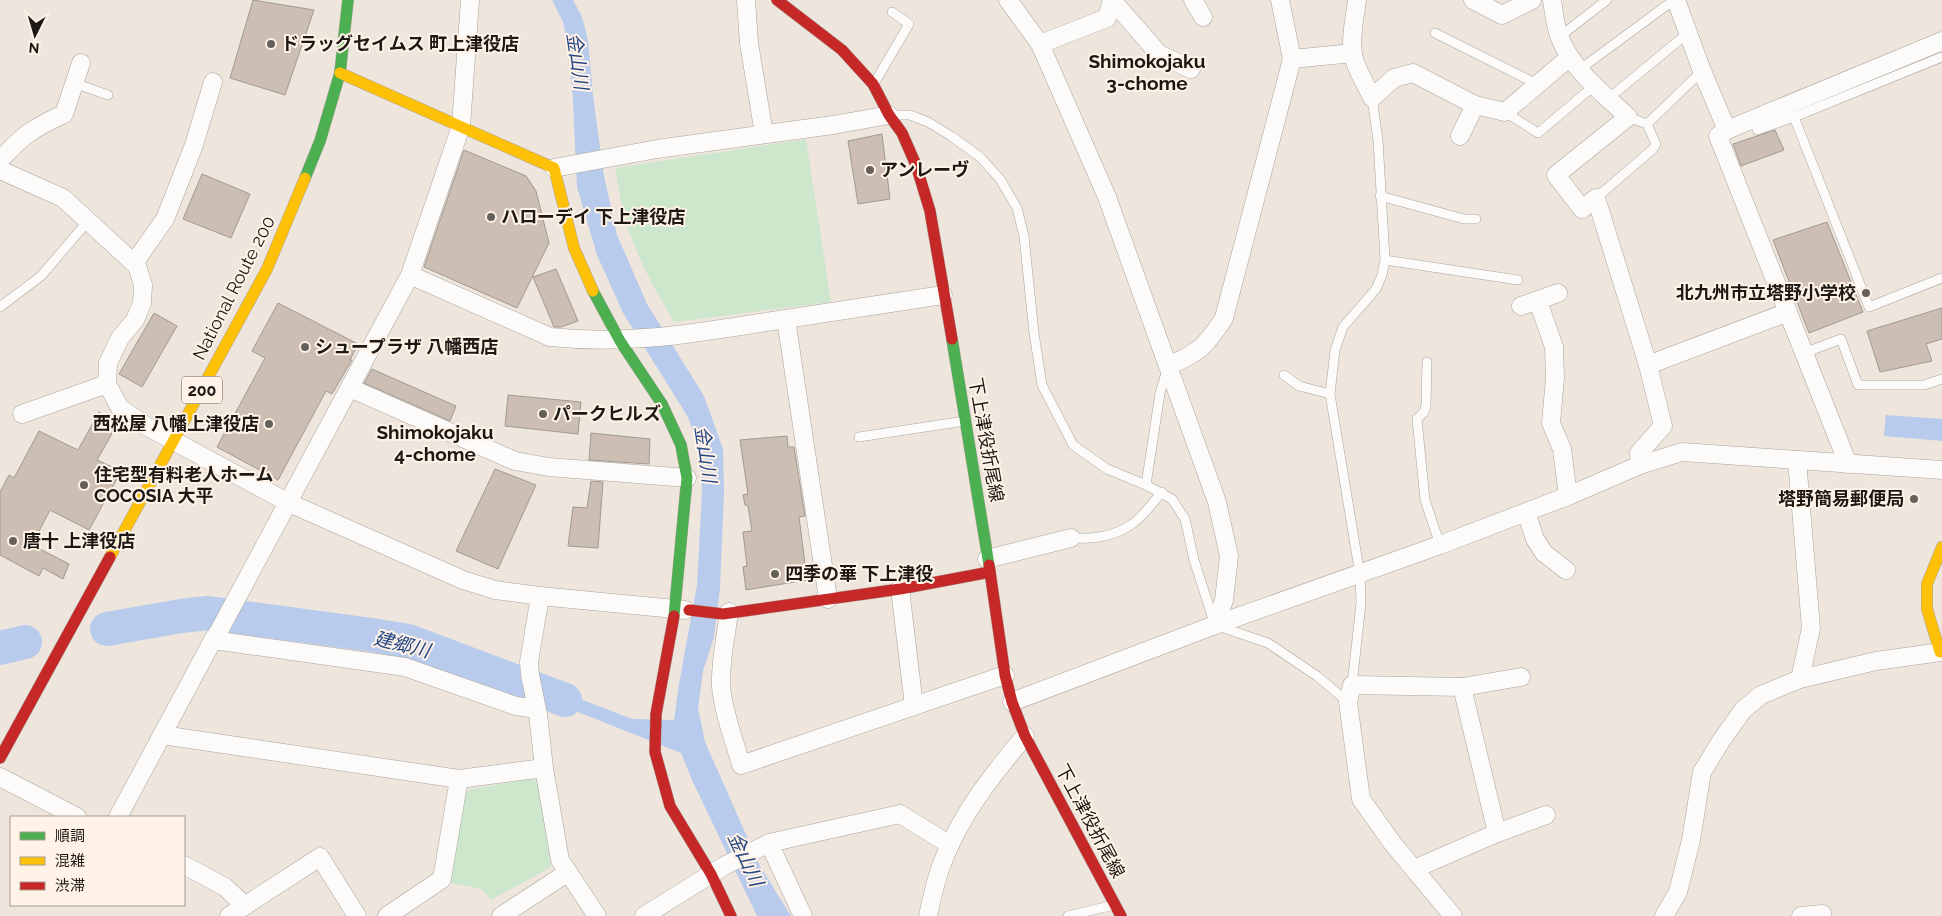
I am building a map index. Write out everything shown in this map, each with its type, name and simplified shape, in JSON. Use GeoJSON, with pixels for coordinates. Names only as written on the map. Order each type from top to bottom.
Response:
{"type":"FeatureCollection","features":[{"type":"Feature","properties":{"kind":"main road","name":"National Route 200"},"geometry":{"type":"LineString","coordinates":[[0,758],[267,269],[320,141],[340,73],[348,0]]}},
{"type":"Feature","properties":{"kind":"main road","name":"下上津役折尾線"},"geometry":{"type":"LineString","coordinates":[[777,0],[842,50],[873,84],[889,115],[902,133],[916,165],[926,198],[989,565],[1005,675],[1012,702],[1025,736],[1121,916]]}},
{"type":"Feature","properties":{"kind":"main road"},"geometry":{"type":"LineString","coordinates":[[340,73],[554,168],[574,248],[593,291],[626,340],[662,404],[681,444],[687,478],[682,609],[656,714],[655,752],[670,806],[717,870],[732,916]]}},
{"type":"Feature","properties":{"kind":"main road"},"geometry":{"type":"LineString","coordinates":[[1941,655],[1927,609],[1927,584],[1942,548]]}},
{"type":"Feature","properties":{"kind":"main road"},"geometry":{"type":"LineString","coordinates":[[682,609],[726,613],[900,589],[989,565]]}},
{"type":"Feature","properties":{"kind":"street"},"geometry":{"type":"LineString","coordinates":[[119,816],[410,275],[461,126],[470,0]]}},
{"type":"Feature","properties":{"kind":"street"},"geometry":{"type":"LineString","coordinates":[[746,0],[749,43],[764,134]]}},
{"type":"Feature","properties":{"kind":"street"},"geometry":{"type":"LineString","coordinates":[[1008,0],[1040,44],[1107,197],[1217,502],[1230,556],[1224,600],[1215,625]]}},
{"type":"Feature","properties":{"kind":"street"},"geometry":{"type":"LineString","coordinates":[[1040,44],[1108,18],[1112,0]]}},
{"type":"Feature","properties":{"kind":"street"},"geometry":{"type":"LineString","coordinates":[[1112,0],[1159,54],[1191,68]]}},
{"type":"Feature","properties":{"kind":"street"},"geometry":{"type":"LineString","coordinates":[[1193,0],[1203,17]]}},
{"type":"Feature","properties":{"kind":"street"},"geometry":{"type":"LineString","coordinates":[[1168,366],[1192,355],[1208,342],[1224,318],[1292,59],[1280,0]]}},
{"type":"Feature","properties":{"kind":"street"},"geometry":{"type":"LineString","coordinates":[[1357,0],[1352,37],[1353,53],[1356,64],[1372,98],[1394,78],[1413,73],[1475,105],[1505,112],[1539,85],[1574,64]]}},
{"type":"Feature","properties":{"kind":"street"},"geometry":{"type":"LineString","coordinates":[[1474,0],[1502,15],[1532,0]]}},
{"type":"Feature","properties":{"kind":"street"},"geometry":{"type":"LineString","coordinates":[[1552,0],[1559,37],[1574,64],[1628,117],[1556,175],[1582,209],[1596,198],[1648,365],[1663,426],[1639,453],[1640,466]]}},
{"type":"Feature","properties":{"kind":"street"},"geometry":{"type":"LineString","coordinates":[[1675,0],[1727,130]]}},
{"type":"Feature","properties":{"kind":"street"},"geometry":{"type":"LineString","coordinates":[[1848,464],[1718,136],[1727,130],[1872,77],[1942,41]]}},
{"type":"Feature","properties":{"kind":"street"},"geometry":{"type":"LineString","coordinates":[[1292,59],[1353,53]]}},
{"type":"Feature","properties":{"kind":"street"},"geometry":{"type":"LineString","coordinates":[[0,160],[20,138],[38,126],[64,114],[81,63]]}},
{"type":"Feature","properties":{"kind":"street"},"geometry":{"type":"LineString","coordinates":[[134,264],[165,220],[194,144],[213,82]]}},
{"type":"Feature","properties":{"kind":"street"},"geometry":{"type":"LineString","coordinates":[[1460,136],[1475,105]]}},
{"type":"Feature","properties":{"kind":"street"},"geometry":{"type":"LineString","coordinates":[[554,168],[657,150],[833,125],[889,115]]}},
{"type":"Feature","properties":{"kind":"street"},"geometry":{"type":"LineString","coordinates":[[0,170],[64,198],[137,266],[143,285],[142,304],[135,320],[120,338],[108,363],[107,384],[120,408],[146,426],[288,502],[464,580],[495,590],[540,596],[682,609]]}},
{"type":"Feature","properties":{"kind":"street"},"geometry":{"type":"LineString","coordinates":[[410,275],[550,337],[626,340],[671,337],[943,295]]}},
{"type":"Feature","properties":{"kind":"street"},"geometry":{"type":"LineString","coordinates":[[1521,306],[1558,293]]}},
{"type":"Feature","properties":{"kind":"street"},"geometry":{"type":"LineString","coordinates":[[1538,301],[1554,347],[1551,423],[1562,449],[1568,496]]}},
{"type":"Feature","properties":{"kind":"street"},"geometry":{"type":"LineString","coordinates":[[1648,365],[1788,312]]}},
{"type":"Feature","properties":{"kind":"street"},"geometry":{"type":"LineString","coordinates":[[786,319],[828,599]]}},
{"type":"Feature","properties":{"kind":"street"},"geometry":{"type":"LineString","coordinates":[[22,414],[107,384]]}},
{"type":"Feature","properties":{"kind":"street"},"geometry":{"type":"LineString","coordinates":[[350,388],[515,461],[549,467],[687,478]]}},
{"type":"Feature","properties":{"kind":"street"},"geometry":{"type":"LineString","coordinates":[[1012,702],[1215,625],[1440,545],[1640,466],[1682,452],[1942,470]]}},
{"type":"Feature","properties":{"kind":"street"},"geometry":{"type":"LineString","coordinates":[[1797,460],[1811,628],[1800,679]]}},
{"type":"Feature","properties":{"kind":"street"},"geometry":{"type":"LineString","coordinates":[[1526,512],[1535,538],[1544,553],[1566,570]]}},
{"type":"Feature","properties":{"kind":"street"},"geometry":{"type":"LineString","coordinates":[[989,565],[1071,538]]}},
{"type":"Feature","properties":{"kind":"street"},"geometry":{"type":"LineString","coordinates":[[900,589],[914,706]]}},
{"type":"Feature","properties":{"kind":"street"},"geometry":{"type":"LineString","coordinates":[[540,596],[529,662],[544,768],[560,860],[597,916]]}},
{"type":"Feature","properties":{"kind":"street"},"geometry":{"type":"LineString","coordinates":[[726,613],[721,686],[741,765],[1005,675]]}},
{"type":"Feature","properties":{"kind":"street"},"geometry":{"type":"LineString","coordinates":[[216,636],[405,666],[516,706],[536,704]]}},
{"type":"Feature","properties":{"kind":"street"},"geometry":{"type":"LineString","coordinates":[[1664,916],[1678,892],[1691,840],[1702,772],[1721,741],[1744,710],[1761,695],[1800,679],[1876,661],[1941,655]]}},
{"type":"Feature","properties":{"kind":"street"},"geometry":{"type":"LineString","coordinates":[[1453,916],[1376,822],[1361,799],[1350,694],[1462,688],[1521,677]]}},
{"type":"Feature","properties":{"kind":"street"},"geometry":{"type":"LineString","coordinates":[[1462,688],[1497,833]]}},
{"type":"Feature","properties":{"kind":"street"},"geometry":{"type":"LineString","coordinates":[[162,735],[459,779],[544,768]]}},
{"type":"Feature","properties":{"kind":"street"},"geometry":{"type":"LineString","coordinates":[[928,916],[940,869],[950,845],[969,811],[995,772],[1025,736]]}},
{"type":"Feature","properties":{"kind":"street"},"geometry":{"type":"LineString","coordinates":[[0,777],[75,816]]}},
{"type":"Feature","properties":{"kind":"street"},"geometry":{"type":"LineString","coordinates":[[387,916],[442,879],[459,779]]}},
{"type":"Feature","properties":{"kind":"street"},"geometry":{"type":"LineString","coordinates":[[644,916],[717,870],[762,846],[900,814],[950,845]]}},
{"type":"Feature","properties":{"kind":"street"},"geometry":{"type":"LineString","coordinates":[[1414,870],[1497,833],[1546,816]]}},
{"type":"Feature","properties":{"kind":"street"},"geometry":{"type":"LineString","coordinates":[[762,846],[803,916]]}},
{"type":"Feature","properties":{"kind":"street"},"geometry":{"type":"LineString","coordinates":[[229,916],[320,857],[357,916]]}},
{"type":"Feature","properties":{"kind":"street"},"geometry":{"type":"LineString","coordinates":[[185,866],[225,887],[245,906]]}},
{"type":"Feature","properties":{"kind":"street"},"geometry":{"type":"LineString","coordinates":[[501,916],[568,873]]}},
{"type":"Feature","properties":{"kind":"street"},"geometry":{"type":"LineString","coordinates":[[1801,916],[1822,914]]}},
{"type":"Feature","properties":{"kind":"lane"},"geometry":{"type":"LineString","coordinates":[[1559,37],[1607,0]]}},
{"type":"Feature","properties":{"kind":"lane"},"geometry":{"type":"LineString","coordinates":[[1574,64],[1675,0]]}},
{"type":"Feature","properties":{"kind":"lane"},"geometry":{"type":"LineString","coordinates":[[873,84],[913,27],[892,12]]}},
{"type":"Feature","properties":{"kind":"lane"},"geometry":{"type":"LineString","coordinates":[[1435,33],[1539,85]]}},
{"type":"Feature","properties":{"kind":"lane"},"geometry":{"type":"LineString","coordinates":[[1609,98],[1688,33]]}},
{"type":"Feature","properties":{"kind":"lane"},"geometry":{"type":"LineString","coordinates":[[1872,77],[1942,57]]}},
{"type":"Feature","properties":{"kind":"lane"},"geometry":{"type":"LineString","coordinates":[[1646,124],[1702,71]]}},
{"type":"Feature","properties":{"kind":"lane"},"geometry":{"type":"LineString","coordinates":[[74,83],[108,95]]}},
{"type":"Feature","properties":{"kind":"lane"},"geometry":{"type":"LineString","coordinates":[[1505,112],[1538,133],[1595,85]]}},
{"type":"Feature","properties":{"kind":"lane"},"geometry":{"type":"LineString","coordinates":[[1757,130],[1794,117],[1844,88]]}},
{"type":"Feature","properties":{"kind":"lane"},"geometry":{"type":"LineString","coordinates":[[889,115],[910,115],[928,122],[952,136],[980,156],[1000,180],[1017,208],[1024,236],[1034,333],[1042,385],[1073,446],[1107,469],[1162,492],[1172,499],[1185,518],[1194,560],[1215,625],[1268,643],[1317,676],[1350,694],[1360,603],[1360,574],[1330,394],[1335,350],[1343,327],[1376,289],[1382,275],[1384,260],[1378,140],[1372,98]]}},
{"type":"Feature","properties":{"kind":"lane"},"geometry":{"type":"LineString","coordinates":[[1596,198],[1653,149],[1656,144],[1646,124],[1628,117]]}},
{"type":"Feature","properties":{"kind":"lane"},"geometry":{"type":"LineString","coordinates":[[1794,117],[1870,307],[1942,278]]}},
{"type":"Feature","properties":{"kind":"lane"},"geometry":{"type":"LineString","coordinates":[[1380,196],[1464,219],[1476,219]]}},
{"type":"Feature","properties":{"kind":"lane"},"geometry":{"type":"LineString","coordinates":[[0,307],[41,276],[88,221]]}},
{"type":"Feature","properties":{"kind":"lane"},"geometry":{"type":"LineString","coordinates":[[1384,260],[1518,280]]}},
{"type":"Feature","properties":{"kind":"lane"},"geometry":{"type":"LineString","coordinates":[[1804,353],[1841,339],[1858,385],[1924,385],[1942,379]]}},
{"type":"Feature","properties":{"kind":"lane"},"geometry":{"type":"LineString","coordinates":[[1427,362],[1426,406],[1424,412],[1417,419],[1417,427],[1425,500],[1440,545]]}},
{"type":"Feature","properties":{"kind":"lane"},"geometry":{"type":"LineString","coordinates":[[1146,485],[1160,393],[1168,366]]}},
{"type":"Feature","properties":{"kind":"lane"},"geometry":{"type":"LineString","coordinates":[[1284,375],[1299,386],[1330,394]]}},
{"type":"Feature","properties":{"kind":"lane"},"geometry":{"type":"LineString","coordinates":[[859,437],[965,422]]}},
{"type":"Feature","properties":{"kind":"lane"},"geometry":{"type":"LineString","coordinates":[[1071,538],[1093,540],[1114,534],[1133,524],[1162,492]]}},
{"type":"Feature","properties":{"kind":"lane"},"geometry":{"type":"LineString","coordinates":[[1068,916],[1116,905]]}},
{"type":"Feature","properties":{"kind":"green space"},"geometry":{"type":"Polygon","coordinates":[[[806,139],[831,302],[674,322],[652,283],[633,242],[615,168],[806,139]]]}},
{"type":"Feature","properties":{"kind":"green space"},"geometry":{"type":"Polygon","coordinates":[[[531,779],[538,781],[551,867],[491,900],[483,890],[449,882],[463,796],[471,789],[531,779]]]}},
{"type":"Feature","properties":{"kind":"water","name":"金山川"},"geometry":{"type":"Polygon","coordinates":[[[552,0],[573,0],[582,17],[588,40],[593,96],[604,176],[617,235],[647,304],[704,396],[723,449],[724,492],[720,588],[714,637],[703,671],[698,708],[705,742],[760,866],[791,916],[757,916],[681,753],[543,698],[541,684],[632,719],[674,720],[697,585],[702,492],[700,454],[688,417],[623,313],[597,255],[577,187],[569,51],[563,22],[552,0]]]}},
{"type":"Feature","properties":{"kind":"water"},"geometry":{"type":"Polygon","coordinates":[[[1886,415],[1942,419],[1942,441],[1884,436],[1886,415]]]}},
{"type":"Feature","properties":{"kind":"building","name":"ドラッグセイムス 町上津役店"},"geometry":{"type":"Polygon","coordinates":[[[253,0],[314,10],[285,95],[230,78],[253,0]]]}},
{"type":"Feature","properties":{"kind":"building"},"geometry":{"type":"Polygon","coordinates":[[[1775,130],[1784,150],[1741,166],[1733,144],[1775,130]]]}},
{"type":"Feature","properties":{"kind":"building","name":"アンレーヴ"},"geometry":{"type":"Polygon","coordinates":[[[882,134],[890,199],[858,204],[848,141],[882,134]]]}},
{"type":"Feature","properties":{"kind":"building","name":"ハローデイ 下上津役店"},"geometry":{"type":"Polygon","coordinates":[[[464,150],[526,176],[536,191],[549,243],[517,308],[424,267],[464,150]]]}},
{"type":"Feature","properties":{"kind":"building"},"geometry":{"type":"Polygon","coordinates":[[[202,174],[250,194],[231,238],[183,219],[202,174]]]}},
{"type":"Feature","properties":{"kind":"building"},"geometry":{"type":"Polygon","coordinates":[[[1827,222],[1863,312],[1809,333],[1773,240],[1827,222]]]}},
{"type":"Feature","properties":{"kind":"building"},"geometry":{"type":"Polygon","coordinates":[[[556,269],[578,321],[561,327],[554,327],[533,277],[556,269]]]}},
{"type":"Feature","properties":{"kind":"building"},"geometry":{"type":"Polygon","coordinates":[[[278,303],[358,344],[350,360],[352,360],[332,394],[326,391],[278,480],[217,447],[265,358],[252,351],[278,303]]]}},
{"type":"Feature","properties":{"kind":"building"},"geometry":{"type":"Polygon","coordinates":[[[1942,308],[1942,339],[1926,344],[1932,361],[1880,372],[1867,331],[1942,308]]]}},
{"type":"Feature","properties":{"kind":"building"},"geometry":{"type":"Polygon","coordinates":[[[154,313],[177,326],[142,387],[119,374],[154,313]]]}},
{"type":"Feature","properties":{"kind":"building"},"geometry":{"type":"Polygon","coordinates":[[[372,369],[456,406],[450,421],[364,383],[372,369]]]}},
{"type":"Feature","properties":{"kind":"building","name":"パークヒルズ"},"geometry":{"type":"Polygon","coordinates":[[[508,395],[581,402],[578,434],[505,426],[508,395]]]}},
{"type":"Feature","properties":{"kind":"building"},"geometry":{"type":"Polygon","coordinates":[[[99,412],[118,423],[97,460],[121,471],[89,530],[50,510],[32,545],[69,564],[63,579],[43,568],[39,576],[0,555],[0,492],[9,475],[14,478],[39,431],[78,450],[99,412]]]}},
{"type":"Feature","properties":{"kind":"building"},"geometry":{"type":"Polygon","coordinates":[[[591,433],[650,439],[649,464],[589,460],[591,433]]]}},
{"type":"Feature","properties":{"kind":"building"},"geometry":{"type":"Polygon","coordinates":[[[787,436],[788,447],[794,447],[805,516],[799,517],[807,580],[746,590],[743,567],[747,566],[743,532],[752,531],[748,506],[745,505],[743,495],[748,494],[740,440],[787,436]]]}},
{"type":"Feature","properties":{"kind":"building"},"geometry":{"type":"Polygon","coordinates":[[[495,469],[536,485],[498,569],[456,551],[495,469]]]}},
{"type":"Feature","properties":{"kind":"building"},"geometry":{"type":"Polygon","coordinates":[[[591,481],[603,482],[598,548],[568,546],[573,507],[587,508],[591,481]]]}},
{"type":"Feature","properties":{"kind":"waterway","name":"建郷川"},"geometry":{"type":"LineString","coordinates":[[107,629],[208,613],[372,635],[408,641],[565,700]]}},
{"type":"Feature","properties":{"kind":"waterway","name":"建郷川"},"geometry":{"type":"LineString","coordinates":[[0,648],[25,642]]}},
{"type":"Feature","properties":{"kind":"traffic: fast"},"geometry":{"type":"LineString","coordinates":[[305,178],[320,141],[340,73],[348,0]]}},
{"type":"Feature","properties":{"kind":"traffic: fast"},"geometry":{"type":"LineString","coordinates":[[593,291],[620,341],[662,404],[681,445],[687,478],[674,616]]}},
{"type":"Feature","properties":{"kind":"traffic: fast"},"geometry":{"type":"LineString","coordinates":[[952,339],[989,565]]}},
{"type":"Feature","properties":{"kind":"traffic: slow"},"geometry":{"type":"LineString","coordinates":[[340,73],[554,168],[574,248],[593,291]]}},
{"type":"Feature","properties":{"kind":"traffic: slow"},"geometry":{"type":"LineString","coordinates":[[110,557],[267,269],[305,178]]}},
{"type":"Feature","properties":{"kind":"traffic: slow"},"geometry":{"type":"LineString","coordinates":[[1940,652],[1927,609],[1927,584],[1942,547]]}},
{"type":"Feature","properties":{"kind":"traffic: jam"},"geometry":{"type":"LineString","coordinates":[[777,0],[842,50],[873,84],[889,115],[902,133],[916,165],[930,211],[952,339]]}},
{"type":"Feature","properties":{"kind":"traffic: jam"},"geometry":{"type":"LineString","coordinates":[[0,758],[110,557]]}},
{"type":"Feature","properties":{"kind":"traffic: jam"},"geometry":{"type":"LineString","coordinates":[[989,565],[1005,675],[1012,702],[1025,736],[1121,916]]}},
{"type":"Feature","properties":{"kind":"traffic: jam"},"geometry":{"type":"LineString","coordinates":[[689,610],[723,614],[900,589],[990,572]]}},
{"type":"Feature","properties":{"kind":"traffic: jam"},"geometry":{"type":"LineString","coordinates":[[674,616],[656,714],[655,752],[670,806],[711,874],[731,916]]}},
{"type":"Feature","properties":{"kind":"place","name":"ドラッグセイムス 町上津役店"},"geometry":{"type":"Point","coordinates":[271,44]}},
{"type":"Feature","properties":{"kind":"place","name":"アンレーヴ"},"geometry":{"type":"Point","coordinates":[870,170]}},
{"type":"Feature","properties":{"kind":"place","name":"ハローデイ 下上津役店"},"geometry":{"type":"Point","coordinates":[491,217]}},
{"type":"Feature","properties":{"kind":"place","name":"北九州市立塔野小学校"},"geometry":{"type":"Point","coordinates":[1866,293]}},
{"type":"Feature","properties":{"kind":"place","name":"シュープラザ 八幡西店"},"geometry":{"type":"Point","coordinates":[305,347]}},
{"type":"Feature","properties":{"kind":"place","name":"パークヒルズ"},"geometry":{"type":"Point","coordinates":[543,414]}},
{"type":"Feature","properties":{"kind":"place","name":"西松屋 八幡上津役店"},"geometry":{"type":"Point","coordinates":[269,424]}},
{"type":"Feature","properties":{"kind":"place","name":"住宅型有料老人ホーム COCOSIA 大平"},"geometry":{"type":"Point","coordinates":[84,485]}},
{"type":"Feature","properties":{"kind":"place","name":"塔野簡易郵便局"},"geometry":{"type":"Point","coordinates":[1914,499]}},
{"type":"Feature","properties":{"kind":"place","name":"唐十 上津役店"},"geometry":{"type":"Point","coordinates":[13,541]}},
{"type":"Feature","properties":{"kind":"place","name":"四季の華 下上津役"},"geometry":{"type":"Point","coordinates":[775,574]}},
{"type":"Feature","properties":{"kind":"district","name":"Shimokojaku 3-chome"},"geometry":{"type":"Point","coordinates":[1147,72]}},
{"type":"Feature","properties":{"kind":"district","name":"Shimokojaku 4-chome"},"geometry":{"type":"Point","coordinates":[435,443]}}]}
